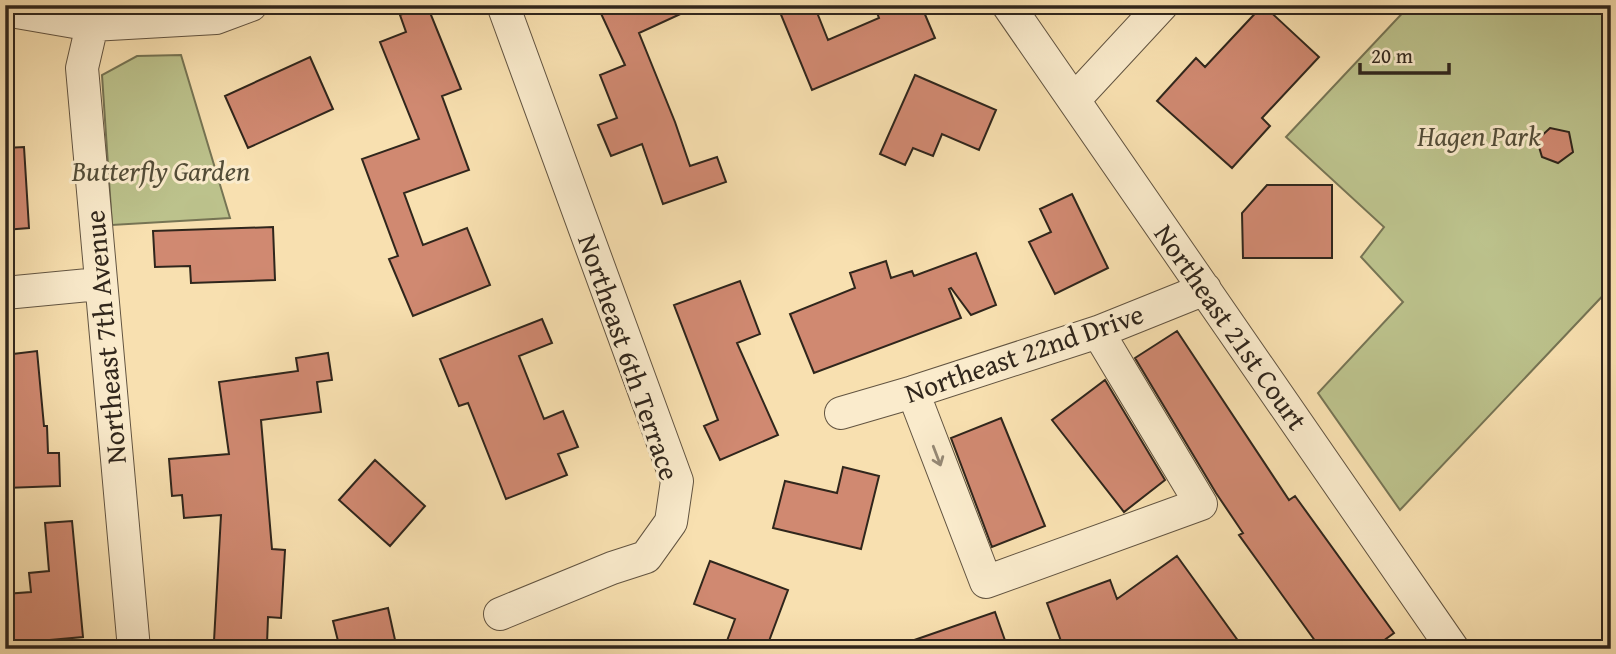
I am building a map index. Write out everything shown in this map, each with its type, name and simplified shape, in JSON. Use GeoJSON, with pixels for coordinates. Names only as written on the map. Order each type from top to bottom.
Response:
{"type":"FeatureCollection","features":[{"type":"Feature","properties":{"kind":"street"},"geometry":{"type":"LineString","coordinates":[[5,10],[92,25],[148,14],[216,18],[251,5]]}},
{"type":"Feature","properties":{"kind":"street","name":"Northeast 6th Terrace"},"geometry":{"type":"LineString","coordinates":[[500,614],[611,568],[646,557],[671,522],[677,481],[503,5]]}},
{"type":"Feature","properties":{"kind":"street","name":"Northeast 21st Court"},"geometry":{"type":"LineString","coordinates":[[1009,5],[1453,649]]}},
{"type":"Feature","properties":{"kind":"street"},"geometry":{"type":"LineString","coordinates":[[1074,100],[1162,5]]}},
{"type":"Feature","properties":{"kind":"street","name":"Northeast 7th Avenue"},"geometry":{"type":"LineString","coordinates":[[92,25],[82,68],[99,284],[134,649]]}},
{"type":"Feature","properties":{"kind":"street"},"geometry":{"type":"LineString","coordinates":[[5,293],[99,284]]}},
{"type":"Feature","properties":{"kind":"street","name":"Northeast 22nd Drive"},"geometry":{"type":"LineString","coordinates":[[841,413],[1098,332],[1205,289]]}},
{"type":"Feature","properties":{"kind":"street"},"geometry":{"type":"LineString","coordinates":[[913,392],[986,582],[1201,505],[1098,332]]}},
{"type":"Feature","properties":{"kind":"green space","name":"Hagen Park"},"geometry":{"type":"Polygon","coordinates":[[[1410,5],[1611,5],[1611,287],[1400,510],[1318,393],[1403,302],[1361,257],[1384,227],[1286,137],[1410,5]]]}},
{"type":"Feature","properties":{"kind":"green space","name":"Butterfly Garden"},"geometry":{"type":"Polygon","coordinates":[[[181,55],[230,218],[112,225],[102,75],[137,56],[181,55]]]}},
{"type":"Feature","properties":{"kind":"building"},"geometry":{"type":"Polygon","coordinates":[[[427,5],[461,89],[442,96],[469,170],[404,193],[423,245],[467,228],[490,285],[413,316],[389,259],[398,256],[362,159],[419,139],[380,42],[406,32],[400,15],[427,5]]]}},
{"type":"Feature","properties":{"kind":"building"},"geometry":{"type":"Polygon","coordinates":[[[597,5],[700,5],[639,33],[690,166],[717,157],[726,182],[663,204],[642,144],[611,156],[598,125],[617,118],[600,75],[625,65],[597,5]]]}},
{"type":"Feature","properties":{"kind":"building"},"geometry":{"type":"Polygon","coordinates":[[[777,5],[814,5],[828,40],[879,18],[874,5],[921,5],[935,38],[812,90],[777,5]]]}},
{"type":"Feature","properties":{"kind":"building"},"geometry":{"type":"Polygon","coordinates":[[[1263,5],[1319,57],[1262,118],[1270,126],[1232,168],[1157,101],[1196,58],[1205,67],[1263,5]]]}},
{"type":"Feature","properties":{"kind":"building"},"geometry":{"type":"Polygon","coordinates":[[[310,57],[333,109],[248,148],[225,96],[310,57]]]}},
{"type":"Feature","properties":{"kind":"building"},"geometry":{"type":"Polygon","coordinates":[[[915,75],[996,110],[979,150],[942,134],[933,156],[913,148],[905,165],[880,154],[915,75]]]}},
{"type":"Feature","properties":{"kind":"building"},"geometry":{"type":"Polygon","coordinates":[[[1550,128],[1569,132],[1573,152],[1558,163],[1542,157],[1537,140],[1550,128]]]}},
{"type":"Feature","properties":{"kind":"building"},"geometry":{"type":"Polygon","coordinates":[[[24,147],[29,228],[5,230],[5,148],[24,147]]]}},
{"type":"Feature","properties":{"kind":"building"},"geometry":{"type":"Polygon","coordinates":[[[1267,185],[1332,185],[1332,258],[1243,258],[1242,213],[1267,185]]]}},
{"type":"Feature","properties":{"kind":"building"},"geometry":{"type":"Polygon","coordinates":[[[1072,194],[1108,268],[1055,294],[1029,242],[1051,232],[1040,209],[1072,194]]]}},
{"type":"Feature","properties":{"kind":"building"},"geometry":{"type":"Polygon","coordinates":[[[273,227],[275,280],[191,283],[190,266],[155,267],[153,231],[273,227]]]}},
{"type":"Feature","properties":{"kind":"building"},"geometry":{"type":"Polygon","coordinates":[[[976,253],[996,305],[971,315],[951,288],[949,289],[961,318],[814,373],[790,314],[855,288],[850,273],[886,261],[891,278],[912,271],[914,276],[976,253]]]}},
{"type":"Feature","properties":{"kind":"building"},"geometry":{"type":"Polygon","coordinates":[[[740,281],[760,334],[737,343],[778,435],[720,460],[704,426],[718,420],[674,305],[740,281]]]}},
{"type":"Feature","properties":{"kind":"building"},"geometry":{"type":"Polygon","coordinates":[[[542,319],[552,343],[519,356],[544,419],[563,411],[578,447],[558,454],[567,475],[506,499],[468,403],[459,406],[440,359],[542,319]]]}},
{"type":"Feature","properties":{"kind":"building"},"geometry":{"type":"Polygon","coordinates":[[[1177,331],[1289,500],[1295,496],[1394,633],[1372,649],[1321,649],[1239,535],[1243,533],[1135,358],[1177,331]]]}},
{"type":"Feature","properties":{"kind":"building"},"geometry":{"type":"Polygon","coordinates":[[[37,351],[48,453],[59,453],[60,486],[5,488],[5,355],[37,351]]]}},
{"type":"Feature","properties":{"kind":"building"},"geometry":{"type":"Polygon","coordinates":[[[328,353],[332,380],[317,382],[321,412],[261,420],[272,549],[285,550],[281,618],[268,617],[267,644],[214,641],[221,515],[184,518],[182,495],[172,496],[169,459],[229,454],[219,382],[298,371],[296,358],[328,353]]]}},
{"type":"Feature","properties":{"kind":"building"},"geometry":{"type":"Polygon","coordinates":[[[1105,380],[1165,480],[1124,512],[1052,420],[1105,380]]]}},
{"type":"Feature","properties":{"kind":"building"},"geometry":{"type":"Polygon","coordinates":[[[1001,418],[1045,526],[992,547],[951,438],[1001,418]]]}},
{"type":"Feature","properties":{"kind":"building"},"geometry":{"type":"Polygon","coordinates":[[[375,460],[425,506],[390,546],[339,500],[375,460]]]}},
{"type":"Feature","properties":{"kind":"building"},"geometry":{"type":"Polygon","coordinates":[[[843,467],[879,476],[861,549],[773,528],[785,481],[837,493],[843,467]]]}},
{"type":"Feature","properties":{"kind":"building"},"geometry":{"type":"Polygon","coordinates":[[[72,521],[83,637],[5,644],[5,594],[31,592],[29,573],[49,571],[45,523],[72,521]]]}},
{"type":"Feature","properties":{"kind":"building"},"geometry":{"type":"Polygon","coordinates":[[[1177,556],[1244,649],[1064,649],[1047,603],[1110,580],[1117,599],[1177,556]]]}},
{"type":"Feature","properties":{"kind":"building"},"geometry":{"type":"Polygon","coordinates":[[[710,561],[788,590],[766,649],[724,649],[735,619],[694,604],[710,561]]]}},
{"type":"Feature","properties":{"kind":"building"},"geometry":{"type":"Polygon","coordinates":[[[388,608],[397,649],[340,649],[333,621],[388,608]]]}},
{"type":"Feature","properties":{"kind":"building"},"geometry":{"type":"Polygon","coordinates":[[[995,612],[1008,649],[901,649],[900,645],[995,612]]]}}]}
